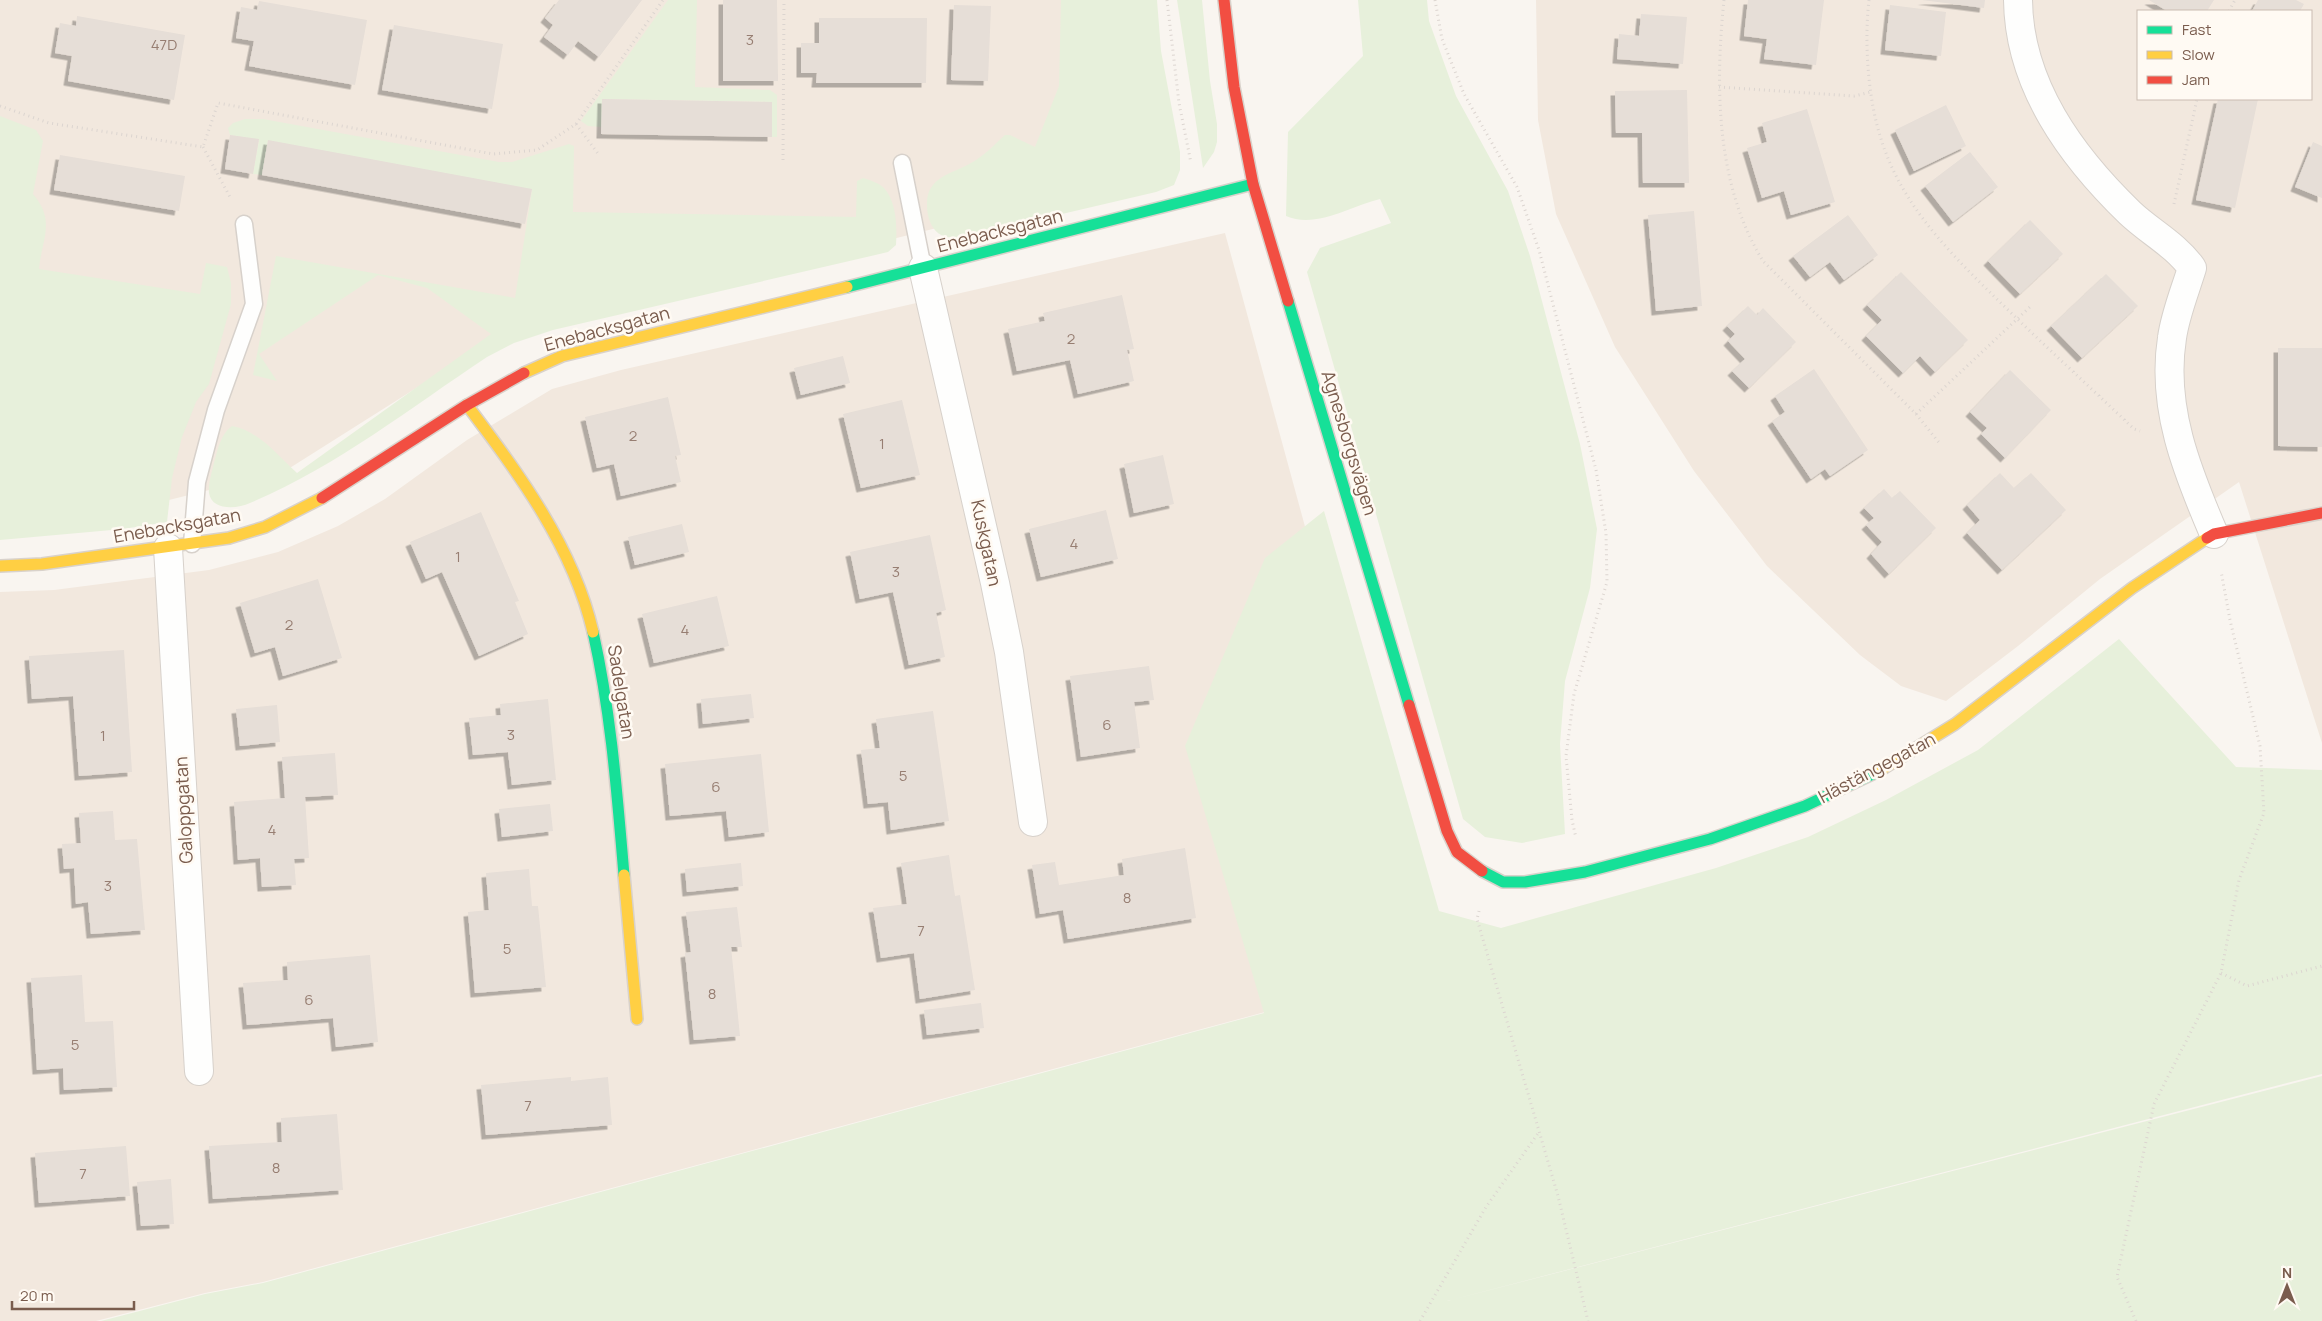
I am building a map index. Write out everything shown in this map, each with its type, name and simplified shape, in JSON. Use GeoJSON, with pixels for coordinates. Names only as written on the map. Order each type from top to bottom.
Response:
{"type":"FeatureCollection","features":[{"type":"Feature","properties":{"kind":"street","name":"Agnesborgsvägen"},"geometry":{"type":"LineString","coordinates":[[1224,0],[1234,87],[1253,184],[1447,831],[1457,852],[1488,876]]}},
{"type":"Feature","properties":{"kind":"street"},"geometry":{"type":"LineString","coordinates":[[2018,0],[2018,19],[2025,56],[2036,88],[2054,120],[2087,168],[2131,214],[2182,254],[2192,268],[2172,336],[2168,373],[2172,414],[2190,478],[2214,534]]}},
{"type":"Feature","properties":{"kind":"street","name":"Enebacksgatan"},"geometry":{"type":"LineString","coordinates":[[0,566],[42,564],[229,538],[265,527],[325,497],[466,405],[513,378],[562,356],[923,268],[1253,184]]}},
{"type":"Feature","properties":{"kind":"street","name":"Kuskgatan"},"geometry":{"type":"LineString","coordinates":[[923,268],[995,584],[1008,652],[1033,822]]}},
{"type":"Feature","properties":{"kind":"street","name":"Sadelgatan"},"geometry":{"type":"LineString","coordinates":[[466,405],[518,472],[542,513],[570,566],[590,620],[604,680],[612,741],[637,1019]]}},
{"type":"Feature","properties":{"kind":"street","name":"Hästängegatan"},"geometry":{"type":"LineString","coordinates":[[1488,876],[1503,882],[1525,882],[1585,872],[1710,839],[1805,806],[1875,773],[1956,724],[2132,588],[2214,534],[2322,513]]}},
{"type":"Feature","properties":{"kind":"street","name":"Galoppgatan"},"geometry":{"type":"LineString","coordinates":[[180,546],[199,1071]]}},
{"type":"Feature","properties":{"kind":"lane"},"geometry":{"type":"LineString","coordinates":[[902,163],[923,268]]}},
{"type":"Feature","properties":{"kind":"lane"},"geometry":{"type":"LineString","coordinates":[[180,546],[216,410],[254,304],[244,224]]}},
{"type":"Feature","properties":{"kind":"path"},"geometry":{"type":"LineString","coordinates":[[244,224],[203,147],[218,103],[493,154],[537,150],[576,124],[663,0]]}},
{"type":"Feature","properties":{"kind":"path"},"geometry":{"type":"LineString","coordinates":[[783,160],[784,0]]}},
{"type":"Feature","properties":{"kind":"path"},"geometry":{"type":"LineString","coordinates":[[1167,0],[1179,103],[1198,198]]}},
{"type":"Feature","properties":{"kind":"path"},"geometry":{"type":"LineString","coordinates":[[1435,0],[1442,39],[1464,94],[1520,196],[1539,250],[1596,470],[1606,533],[1607,582],[1574,694],[1566,756],[1572,820],[1585,872]]}},
{"type":"Feature","properties":{"kind":"path"},"geometry":{"type":"LineString","coordinates":[[1724,0],[1719,88],[1721,126],[1739,211],[1748,237],[1763,261],[1916,414],[1941,445]]}},
{"type":"Feature","properties":{"kind":"path"},"geometry":{"type":"LineString","coordinates":[[1868,0],[1866,22],[1871,92],[1882,142],[1895,174],[1917,212],[1953,256],[2134,429],[2181,445]]}},
{"type":"Feature","properties":{"kind":"path"},"geometry":{"type":"LineString","coordinates":[[1719,88],[1854,96],[1871,92]]}},
{"type":"Feature","properties":{"kind":"path"},"geometry":{"type":"LineString","coordinates":[[2166,241],[2197,100]]}},
{"type":"Feature","properties":{"kind":"path"},"geometry":{"type":"LineString","coordinates":[[0,106],[49,123],[203,147]]}},
{"type":"Feature","properties":{"kind":"path"},"geometry":{"type":"LineString","coordinates":[[576,124],[598,155]]}},
{"type":"Feature","properties":{"kind":"path"},"geometry":{"type":"LineString","coordinates":[[1916,414],[2031,306]]}},
{"type":"Feature","properties":{"kind":"path"},"geometry":{"type":"LineString","coordinates":[[2136,1321],[2117,1277],[2154,1104],[2221,973],[2239,880],[2264,813],[2260,746],[2230,620],[2214,534]]}},
{"type":"Feature","properties":{"kind":"path"},"geometry":{"type":"LineString","coordinates":[[1488,876],[1477,919],[1558,1196],[1588,1321]]}},
{"type":"Feature","properties":{"kind":"path"},"geometry":{"type":"LineString","coordinates":[[2221,973],[2248,986],[2322,966]]}},
{"type":"Feature","properties":{"kind":"path"},"geometry":{"type":"LineString","coordinates":[[1420,1321],[1486,1207],[1539,1132]]}},
{"type":"Feature","properties":{"kind":"shaded area"},"geometry":{"type":"Polygon","coordinates":[[[0,0],[1147,0],[1170,170],[519,332],[429,380],[285,471],[157,503],[11,292],[0,179],[0,0]]]}},
{"type":"Feature","properties":{"kind":"shaded area"},"geometry":{"type":"Polygon","coordinates":[[[1536,0],[2322,0],[2322,743],[2239,482],[2100,579],[2018,646],[1946,701],[1901,686],[1860,655],[1767,566],[1694,471],[1615,347],[1556,214],[1538,120],[1536,0]]]}},
{"type":"Feature","properties":{"kind":"shaded area"},"geometry":{"type":"Polygon","coordinates":[[[1225,233],[1331,622],[1265,1012],[263,1282],[205,1293],[96,1321],[0,1321],[0,592],[54,590],[209,570],[278,552],[338,526],[385,499],[467,440],[552,389],[621,370],[1225,233]]]}},
{"type":"Feature","properties":{"kind":"green space"},"geometry":{"type":"Polygon","coordinates":[[[668,0],[697,0],[695,87],[770,90],[777,95],[777,137],[772,137],[772,102],[602,99],[602,127],[588,126],[581,121],[668,0]]]}},
{"type":"Feature","properties":{"kind":"green space"},"geometry":{"type":"Polygon","coordinates":[[[1061,0],[1157,0],[1161,51],[1180,152],[1180,170],[1174,185],[1156,192],[960,238],[943,236],[933,228],[927,212],[928,196],[935,182],[976,160],[1005,135],[1010,135],[1035,147],[1059,86],[1061,0]]]}},
{"type":"Feature","properties":{"kind":"green space"},"geometry":{"type":"Polygon","coordinates":[[[1177,0],[1202,0],[1210,81],[1217,124],[1217,142],[1214,152],[1203,168],[1177,0]]]}},
{"type":"Feature","properties":{"kind":"green space"},"geometry":{"type":"Polygon","coordinates":[[[1358,0],[1427,0],[1429,21],[1456,96],[1508,191],[1530,256],[1580,444],[1597,529],[1590,588],[1565,681],[1560,744],[1565,834],[1522,843],[1485,837],[1463,819],[1307,272],[1320,248],[1391,223],[1380,199],[1321,218],[1309,220],[1286,216],[1288,132],[1363,56],[1358,0]]]}},
{"type":"Feature","properties":{"kind":"green space"},"geometry":{"type":"Polygon","coordinates":[[[0,116],[36,130],[43,141],[33,194],[40,204],[46,221],[39,269],[200,294],[206,263],[227,267],[231,283],[231,304],[209,384],[196,402],[182,437],[172,478],[167,522],[123,529],[0,540],[0,116]]]}},
{"type":"Feature","properties":{"kind":"green space"},"geometry":{"type":"Polygon","coordinates":[[[245,119],[263,119],[499,162],[512,162],[569,144],[574,146],[573,212],[856,217],[857,181],[863,178],[884,188],[892,200],[895,215],[896,245],[888,252],[553,330],[514,343],[487,357],[372,436],[312,472],[245,505],[220,506],[211,499],[209,493],[210,478],[220,443],[232,426],[259,438],[297,473],[491,334],[427,288],[378,275],[259,354],[277,381],[253,375],[276,256],[515,298],[532,190],[268,141],[262,175],[253,174],[259,140],[230,135],[228,128],[233,123],[245,119]]]}},
{"type":"Feature","properties":{"kind":"green space"},"geometry":{"type":"Polygon","coordinates":[[[1324,511],[1439,911],[1501,928],[1716,868],[1808,837],[1886,800],[1978,750],[2119,639],[2236,767],[2322,770],[2322,1074],[1447,1301],[2322,1076],[2322,1321],[101,1321],[205,1294],[263,1283],[1264,1013],[1185,746],[1265,558],[1324,511]]]}},
{"type":"Feature","properties":{"kind":"building"},"geometry":{"type":"Polygon","coordinates":[[[559,0],[642,0],[599,57],[578,41],[568,55],[544,37],[553,25],[545,18],[559,0]]]}},
{"type":"Feature","properties":{"kind":"building"},"geometry":{"type":"Polygon","coordinates":[[[723,0],[777,0],[778,81],[723,81],[723,0]]]}},
{"type":"Feature","properties":{"kind":"building"},"geometry":{"type":"Polygon","coordinates":[[[1748,0],[1824,0],[1816,65],[1764,59],[1767,39],[1744,36],[1748,0]]]}},
{"type":"Feature","properties":{"kind":"building"},"geometry":{"type":"Polygon","coordinates":[[[1922,0],[1985,0],[1984,8],[1922,0]]]}},
{"type":"Feature","properties":{"kind":"building"},"geometry":{"type":"Polygon","coordinates":[[[2149,0],[2214,0],[2208,10],[2165,10],[2149,0]]]}},
{"type":"Feature","properties":{"kind":"building"},"geometry":{"type":"Polygon","coordinates":[[[2258,0],[2296,0],[2304,4],[2301,10],[2253,10],[2258,0]]]}},
{"type":"Feature","properties":{"kind":"building"},"geometry":{"type":"Polygon","coordinates":[[[259,1],[367,20],[355,85],[249,66],[254,41],[236,38],[241,7],[257,10],[259,1]]]}},
{"type":"Feature","properties":{"kind":"building"},"geometry":{"type":"Polygon","coordinates":[[[954,5],[991,6],[988,81],[951,80],[954,5]]]}},
{"type":"Feature","properties":{"kind":"building"},"geometry":{"type":"Polygon","coordinates":[[[1890,5],[1946,12],[1941,56],[1885,50],[1890,5]]]}},
{"type":"Feature","properties":{"kind":"building"},"geometry":{"type":"Polygon","coordinates":[[[1641,14],[1687,17],[1683,64],[1617,59],[1619,34],[1639,36],[1641,14]]]}},
{"type":"Feature","properties":{"kind":"building"},"geometry":{"type":"Polygon","coordinates":[[[77,16],[185,35],[174,100],[68,81],[72,56],[55,53],[60,23],[76,26],[77,16]]]}},
{"type":"Feature","properties":{"kind":"building"},"geometry":{"type":"Polygon","coordinates":[[[819,18],[927,18],[926,83],[816,83],[817,73],[801,73],[801,43],[819,43],[819,18]]]}},
{"type":"Feature","properties":{"kind":"building"},"geometry":{"type":"Polygon","coordinates":[[[394,25],[503,44],[492,109],[382,90],[394,25]]]}},
{"type":"Feature","properties":{"kind":"building"},"geometry":{"type":"Polygon","coordinates":[[[1687,90],[1689,183],[1643,183],[1642,133],[1616,133],[1615,91],[1687,90]]]}},
{"type":"Feature","properties":{"kind":"building"},"geometry":{"type":"Polygon","coordinates":[[[602,99],[772,102],[772,137],[601,134],[602,99]]]}},
{"type":"Feature","properties":{"kind":"building"},"geometry":{"type":"Polygon","coordinates":[[[2218,100],[2258,100],[2235,208],[2196,200],[2218,100]]]}},
{"type":"Feature","properties":{"kind":"building"},"geometry":{"type":"Polygon","coordinates":[[[1946,105],[1966,146],[1914,171],[1895,130],[1946,105]]]}},
{"type":"Feature","properties":{"kind":"building"},"geometry":{"type":"Polygon","coordinates":[[[1807,109],[1835,202],[1791,215],[1784,191],[1762,198],[1747,148],[1767,142],[1762,123],[1807,109]]]}},
{"type":"Feature","properties":{"kind":"building"},"geometry":{"type":"Polygon","coordinates":[[[230,135],[259,139],[253,174],[225,169],[230,135]]]}},
{"type":"Feature","properties":{"kind":"building"},"geometry":{"type":"Polygon","coordinates":[[[268,140],[532,189],[525,224],[262,175],[268,140]]]}},
{"type":"Feature","properties":{"kind":"building"},"geometry":{"type":"Polygon","coordinates":[[[2313,142],[2322,146],[2322,198],[2295,187],[2313,142]]]}},
{"type":"Feature","properties":{"kind":"building"},"geometry":{"type":"Polygon","coordinates":[[[1970,152],[1998,187],[1953,222],[1925,186],[1970,152]]]}},
{"type":"Feature","properties":{"kind":"building"},"geometry":{"type":"Polygon","coordinates":[[[60,155],[185,176],[179,211],[54,190],[60,155]]]}},
{"type":"Feature","properties":{"kind":"building"},"geometry":{"type":"Polygon","coordinates":[[[1694,211],[1702,306],[1656,311],[1648,215],[1694,211]]]}},
{"type":"Feature","properties":{"kind":"building"},"geometry":{"type":"Polygon","coordinates":[[[1848,215],[1878,255],[1844,280],[1830,262],[1810,277],[1793,256],[1848,215]]]}},
{"type":"Feature","properties":{"kind":"building"},"geometry":{"type":"Polygon","coordinates":[[[2030,220],[2063,254],[2020,294],[1988,261],[2030,220]]]}},
{"type":"Feature","properties":{"kind":"building"},"geometry":{"type":"Polygon","coordinates":[[[1901,272],[1968,340],[1935,372],[1920,356],[1903,373],[1866,336],[1882,320],[1867,305],[1901,272]]]}},
{"type":"Feature","properties":{"kind":"building"},"geometry":{"type":"Polygon","coordinates":[[[2106,274],[2138,306],[2082,358],[2051,326],[2106,274]]]}},
{"type":"Feature","properties":{"kind":"building"},"geometry":{"type":"Polygon","coordinates":[[[1122,295],[1134,349],[1127,350],[1134,381],[1078,394],[1070,360],[1017,371],[1008,329],[1045,321],[1043,313],[1122,295]]]}},
{"type":"Feature","properties":{"kind":"building"},"geometry":{"type":"Polygon","coordinates":[[[1748,306],[1757,315],[1763,308],[1796,342],[1749,388],[1732,371],[1745,359],[1728,341],[1735,334],[1727,326],[1748,306]]]}},
{"type":"Feature","properties":{"kind":"building"},"geometry":{"type":"Polygon","coordinates":[[[2278,348],[2322,348],[2322,447],[2278,446],[2278,348]]]}},
{"type":"Feature","properties":{"kind":"building"},"geometry":{"type":"Polygon","coordinates":[[[843,356],[850,383],[801,395],[794,368],[843,356]]]}},
{"type":"Feature","properties":{"kind":"building"},"geometry":{"type":"Polygon","coordinates":[[[1814,369],[1868,450],[1830,476],[1825,469],[1811,479],[1772,421],[1785,412],[1775,396],[1814,369]]]}},
{"type":"Feature","properties":{"kind":"building"},"geometry":{"type":"Polygon","coordinates":[[[2010,370],[2051,410],[2005,458],[1981,434],[1987,428],[1970,412],[2010,370]]]}},
{"type":"Feature","properties":{"kind":"building"},"geometry":{"type":"Polygon","coordinates":[[[668,397],[681,455],[675,456],[681,482],[621,496],[614,464],[597,468],[585,417],[668,397]]]}},
{"type":"Feature","properties":{"kind":"building"},"geometry":{"type":"Polygon","coordinates":[[[902,400],[920,475],[861,488],[843,414],[902,400]]]}},
{"type":"Feature","properties":{"kind":"building"},"geometry":{"type":"Polygon","coordinates":[[[1163,455],[1174,504],[1134,513],[1124,464],[1163,455]]]}},
{"type":"Feature","properties":{"kind":"building"},"geometry":{"type":"Polygon","coordinates":[[[2000,473],[2014,488],[2031,473],[2066,510],[2002,570],[1967,533],[1980,520],[1967,505],[2000,473]]]}},
{"type":"Feature","properties":{"kind":"building"},"geometry":{"type":"Polygon","coordinates":[[[1884,489],[1892,498],[1900,491],[1936,528],[1889,574],[1871,554],[1882,542],[1866,525],[1874,518],[1864,508],[1884,489]]]}},
{"type":"Feature","properties":{"kind":"building"},"geometry":{"type":"Polygon","coordinates":[[[1106,510],[1118,559],[1041,577],[1029,529],[1106,510]]]}},
{"type":"Feature","properties":{"kind":"building"},"geometry":{"type":"Polygon","coordinates":[[[481,512],[519,601],[515,602],[528,634],[479,656],[442,572],[426,579],[410,542],[481,512]]]}},
{"type":"Feature","properties":{"kind":"building"},"geometry":{"type":"Polygon","coordinates":[[[682,524],[689,552],[635,565],[628,537],[682,524]]]}},
{"type":"Feature","properties":{"kind":"building"},"geometry":{"type":"Polygon","coordinates":[[[930,535],[946,610],[936,613],[945,657],[909,665],[893,592],[860,599],[850,552],[930,535]]]}},
{"type":"Feature","properties":{"kind":"building"},"geometry":{"type":"Polygon","coordinates":[[[318,579],[342,658],[283,676],[275,647],[255,653],[240,603],[318,579]]]}},
{"type":"Feature","properties":{"kind":"building"},"geometry":{"type":"Polygon","coordinates":[[[717,596],[729,646],[654,663],[642,614],[717,596]]]}},
{"type":"Feature","properties":{"kind":"building"},"geometry":{"type":"Polygon","coordinates":[[[124,650],[132,772],[79,776],[73,696],[32,699],[29,656],[124,650]]]}},
{"type":"Feature","properties":{"kind":"building"},"geometry":{"type":"Polygon","coordinates":[[[1149,666],[1154,700],[1134,702],[1140,748],[1081,757],[1070,676],[1149,666]]]}},
{"type":"Feature","properties":{"kind":"building"},"geometry":{"type":"Polygon","coordinates":[[[751,694],[754,718],[703,724],[701,699],[751,694]]]}},
{"type":"Feature","properties":{"kind":"building"},"geometry":{"type":"Polygon","coordinates":[[[548,699],[556,780],[512,785],[508,752],[473,755],[469,718],[501,715],[500,704],[548,699]]]}},
{"type":"Feature","properties":{"kind":"building"},"geometry":{"type":"Polygon","coordinates":[[[277,705],[280,742],[240,746],[236,709],[277,705]]]}},
{"type":"Feature","properties":{"kind":"building"},"geometry":{"type":"Polygon","coordinates":[[[933,711],[949,821],[891,830],[888,802],[868,804],[861,750],[880,748],[876,719],[933,711]]]}},
{"type":"Feature","properties":{"kind":"building"},"geometry":{"type":"Polygon","coordinates":[[[335,753],[338,795],[305,797],[309,858],[294,859],[296,885],[262,887],[260,858],[238,860],[234,802],[285,798],[282,757],[335,753]]]}},
{"type":"Feature","properties":{"kind":"building"},"geometry":{"type":"Polygon","coordinates":[[[761,754],[769,832],[729,837],[726,811],[670,816],[665,764],[761,754]]]}},
{"type":"Feature","properties":{"kind":"building"},"geometry":{"type":"Polygon","coordinates":[[[550,804],[553,831],[502,837],[499,809],[550,804]]]}},
{"type":"Feature","properties":{"kind":"building"},"geometry":{"type":"Polygon","coordinates":[[[113,811],[115,840],[137,839],[145,930],[91,934],[88,902],[76,904],[74,868],[64,869],[62,844],[81,843],[79,813],[113,811]]]}},
{"type":"Feature","properties":{"kind":"building"},"geometry":{"type":"Polygon","coordinates":[[[1185,848],[1196,918],[1068,939],[1063,910],[1040,914],[1032,865],[1055,862],[1059,885],[1124,875],[1122,859],[1185,848]]]}},
{"type":"Feature","properties":{"kind":"building"},"geometry":{"type":"Polygon","coordinates":[[[949,855],[955,896],[960,895],[975,990],[920,999],[914,953],[881,958],[873,908],[907,904],[901,863],[949,855]]]}},
{"type":"Feature","properties":{"kind":"building"},"geometry":{"type":"Polygon","coordinates":[[[741,863],[743,886],[687,892],[685,869],[741,863]]]}},
{"type":"Feature","properties":{"kind":"building"},"geometry":{"type":"Polygon","coordinates":[[[529,869],[532,906],[538,906],[546,987],[475,993],[468,912],[489,910],[486,873],[529,869]]]}},
{"type":"Feature","properties":{"kind":"building"},"geometry":{"type":"Polygon","coordinates":[[[737,907],[742,947],[731,947],[740,1036],[694,1040],[685,953],[691,952],[686,912],[737,907]]]}},
{"type":"Feature","properties":{"kind":"building"},"geometry":{"type":"Polygon","coordinates":[[[370,955],[378,1042],[336,1047],[333,1018],[247,1025],[243,983],[288,980],[287,962],[370,955]]]}},
{"type":"Feature","properties":{"kind":"building"},"geometry":{"type":"Polygon","coordinates":[[[82,975],[85,1022],[113,1021],[117,1087],[64,1090],[63,1068],[37,1070],[31,978],[82,975]]]}},
{"type":"Feature","properties":{"kind":"building"},"geometry":{"type":"Polygon","coordinates":[[[981,1003],[984,1028],[927,1035],[924,1010],[981,1003]]]}},
{"type":"Feature","properties":{"kind":"building"},"geometry":{"type":"Polygon","coordinates":[[[571,1077],[571,1081],[608,1077],[612,1125],[486,1135],[481,1085],[571,1077]]]}},
{"type":"Feature","properties":{"kind":"building"},"geometry":{"type":"Polygon","coordinates":[[[337,1114],[343,1190],[213,1199],[209,1146],[282,1142],[281,1118],[337,1114]]]}},
{"type":"Feature","properties":{"kind":"building"},"geometry":{"type":"Polygon","coordinates":[[[126,1146],[130,1196],[39,1203],[35,1153],[126,1146]]]}},
{"type":"Feature","properties":{"kind":"building"},"geometry":{"type":"Polygon","coordinates":[[[171,1179],[174,1224],[141,1226],[137,1182],[171,1179]]]}},
{"type":"Feature","properties":{"kind":"traffic: fast"},"geometry":{"type":"LineString","coordinates":[[847,287],[1253,184]]}},
{"type":"Feature","properties":{"kind":"traffic: fast"},"geometry":{"type":"LineString","coordinates":[[1288,301],[1409,705]]}},
{"type":"Feature","properties":{"kind":"traffic: fast"},"geometry":{"type":"LineString","coordinates":[[593,632],[609,722],[624,875]]}},
{"type":"Feature","properties":{"kind":"traffic: fast"},"geometry":{"type":"LineString","coordinates":[[1482,871],[1503,882],[1525,882],[1585,872],[1710,839],[1805,806],[1879,771]]}},
{"type":"Feature","properties":{"kind":"traffic: slow"},"geometry":{"type":"LineString","coordinates":[[524,373],[562,356],[847,287]]}},
{"type":"Feature","properties":{"kind":"traffic: slow"},"geometry":{"type":"LineString","coordinates":[[467,405],[506,457],[542,512],[572,570],[584,600],[593,632]]}},
{"type":"Feature","properties":{"kind":"traffic: slow"},"geometry":{"type":"LineString","coordinates":[[0,566],[42,564],[229,538],[265,527],[322,498]]}},
{"type":"Feature","properties":{"kind":"traffic: slow"},"geometry":{"type":"LineString","coordinates":[[1879,771],[1955,724],[2132,588],[2207,538]]}},
{"type":"Feature","properties":{"kind":"traffic: slow"},"geometry":{"type":"LineString","coordinates":[[624,875],[637,1019]]}},
{"type":"Feature","properties":{"kind":"traffic: jam"},"geometry":{"type":"LineString","coordinates":[[1224,0],[1234,87],[1253,184],[1288,301]]}},
{"type":"Feature","properties":{"kind":"traffic: jam"},"geometry":{"type":"LineString","coordinates":[[322,498],[467,405],[524,373]]}},
{"type":"Feature","properties":{"kind":"traffic: jam"},"geometry":{"type":"LineString","coordinates":[[2207,538],[2214,534],[2322,513]]}},
{"type":"Feature","properties":{"kind":"traffic: jam"},"geometry":{"type":"LineString","coordinates":[[1409,705],[1447,831],[1457,852],[1482,871]]}}]}
